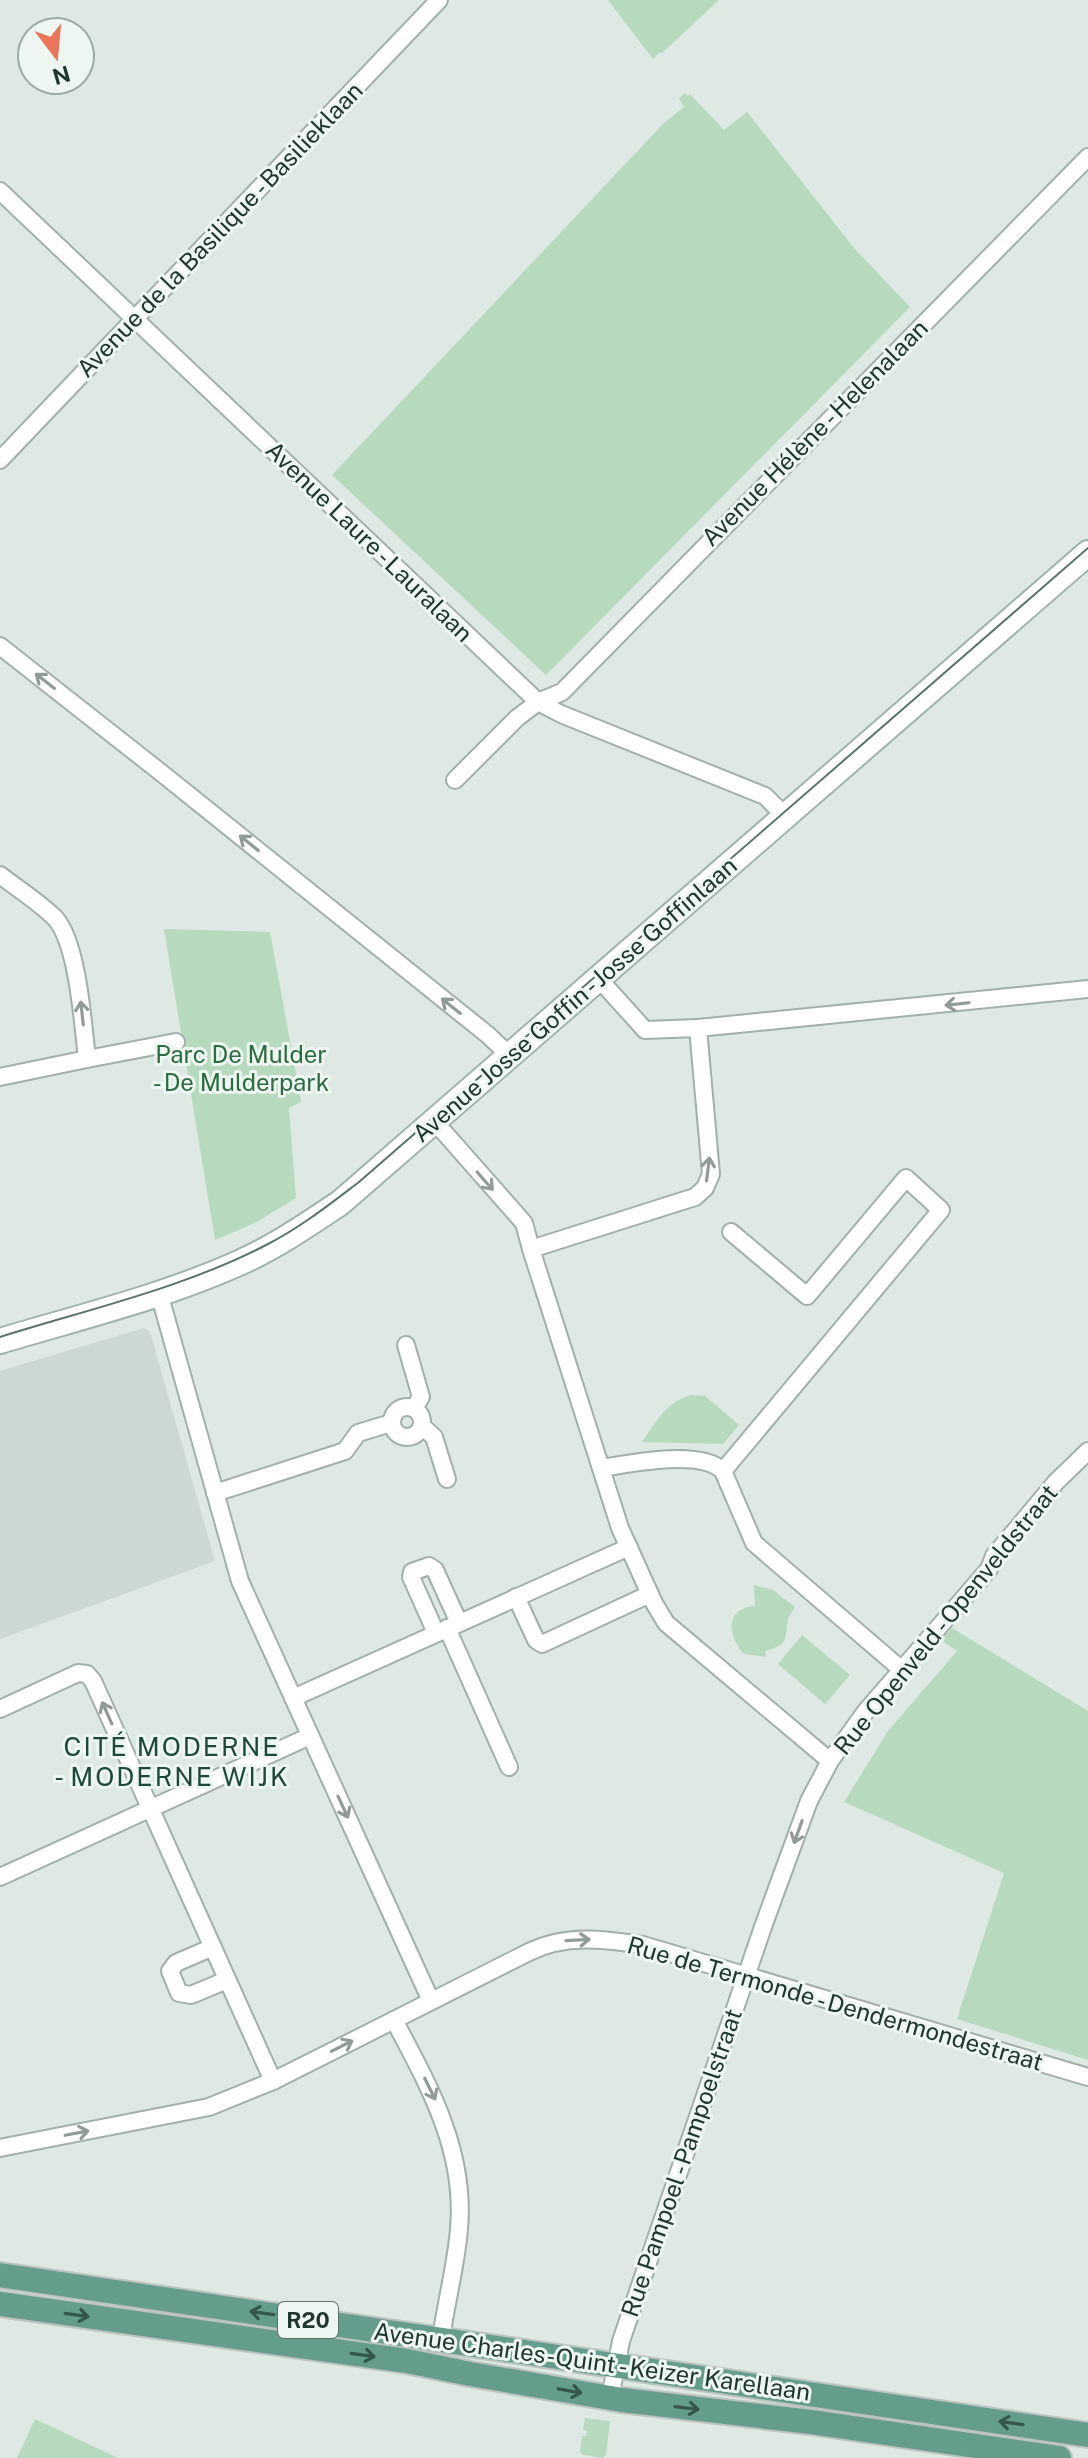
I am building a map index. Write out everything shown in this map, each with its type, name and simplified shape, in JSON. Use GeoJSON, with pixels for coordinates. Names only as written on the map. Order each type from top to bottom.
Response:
{"type":"FeatureCollection","features":[{"type":"Feature","properties":{"kind":"main road","name":"Avenue Josse Goffin - Josse Goffinlaan"},"geometry":{"type":"LineString","coordinates":[[0,1341],[159,1293],[240,1263],[291,1236],[340,1203],[1088,553]]}},
{"type":"Feature","properties":{"kind":"main road","name":"Avenue Charles-Quint - Keizer Karellaan"},"geometry":{"type":"LineString","coordinates":[[0,2275],[1088,2435]]}},
{"type":"Feature","properties":{"kind":"main road","name":"Avenue Charles-Quint - Keizer Karellaan"},"geometry":{"type":"LineString","coordinates":[[0,2304],[407,2361],[610,2398],[811,2422],[1059,2458]]}},
{"type":"Feature","properties":{"kind":"street","name":"Avenue de la Basilique - Basilieklaan"},"geometry":{"type":"LineString","coordinates":[[0,460],[439,0]]}},
{"type":"Feature","properties":{"kind":"street","name":"Avenue Hélène - Helenalaan"},"geometry":{"type":"LineString","coordinates":[[455,780],[517,718],[538,702],[562,692],[1088,157]]}},
{"type":"Feature","properties":{"kind":"street","name":"Avenue Laure - Lauralaan"},"geometry":{"type":"LineString","coordinates":[[0,191],[538,702],[765,796],[786,817]]}},
{"type":"Feature","properties":{"kind":"street"},"geometry":{"type":"LineString","coordinates":[[0,646],[488,1035],[510,1056]]}},
{"type":"Feature","properties":{"kind":"street"},"geometry":{"type":"LineString","coordinates":[[0,875],[57,920],[69,947],[79,990],[87,1059]]}},
{"type":"Feature","properties":{"kind":"street"},"geometry":{"type":"LineString","coordinates":[[599,979],[645,1030],[947,1005],[1088,989]]}},
{"type":"Feature","properties":{"kind":"street"},"geometry":{"type":"LineString","coordinates":[[531,1249],[695,1197],[705,1188],[711,1174],[698,1028]]}},
{"type":"Feature","properties":{"kind":"street"},"geometry":{"type":"LineString","coordinates":[[0,1077],[176,1042]]}},
{"type":"Feature","properties":{"kind":"street"},"geometry":{"type":"LineString","coordinates":[[435,1122],[524,1223],[620,1528],[666,1623],[830,1761]]}},
{"type":"Feature","properties":{"kind":"street"},"geometry":{"type":"LineString","coordinates":[[723,1471],[941,1210],[906,1178],[807,1296],[731,1232]]}},
{"type":"Feature","properties":{"kind":"street"},"geometry":{"type":"LineString","coordinates":[[159,1293],[240,1581],[431,2001]]}},
{"type":"Feature","properties":{"kind":"street"},"geometry":{"type":"LineString","coordinates":[[406,1345],[421,1397],[414,1408]]}},
{"type":"Feature","properties":{"kind":"street"},"geometry":{"type":"LineString","coordinates":[[414,1408],[422,1419],[422,1426],[413,1437],[405,1438],[393,1430],[391,1423],[396,1411],[414,1408]]}},
{"type":"Feature","properties":{"kind":"street"},"geometry":{"type":"LineString","coordinates":[[215,1493],[345,1451],[358,1433],[391,1423]]}},
{"type":"Feature","properties":{"kind":"street"},"geometry":{"type":"LineString","coordinates":[[422,1426],[434,1437],[447,1479]]}},
{"type":"Feature","properties":{"kind":"street","name":"Rue Openveld - Openveldstraat"},"geometry":{"type":"LineString","coordinates":[[747,1976],[809,1801],[830,1761],[866,1711],[989,1569],[994,1556],[1056,1482],[1088,1451]]}},
{"type":"Feature","properties":{"kind":"street"},"geometry":{"type":"LineString","coordinates":[[601,1468],[642,1460],[702,1460],[716,1464],[723,1471],[754,1543],[902,1670]]}},
{"type":"Feature","properties":{"kind":"street"},"geometry":{"type":"LineString","coordinates":[[293,1698],[629,1547]]}},
{"type":"Feature","properties":{"kind":"street"},"geometry":{"type":"LineString","coordinates":[[516,1597],[536,1640],[542,1644],[650,1594]]}},
{"type":"Feature","properties":{"kind":"street"},"geometry":{"type":"LineString","coordinates":[[447,1628],[509,1767]]}},
{"type":"Feature","properties":{"kind":"street"},"geometry":{"type":"LineString","coordinates":[[0,1709],[78,1673],[87,1674],[93,1681],[273,2081]]}},
{"type":"Feature","properties":{"kind":"street"},"geometry":{"type":"LineString","coordinates":[[0,1877],[310,1736]]}},
{"type":"Feature","properties":{"kind":"street","name":"Rue de Termonde - Dendermondestraat"},"geometry":{"type":"LineString","coordinates":[[0,2148],[209,2107],[273,2081],[547,1943],[561,1940],[600,1938],[643,1945],[1088,2077]]}},
{"type":"Feature","properties":{"kind":"street"},"geometry":{"type":"LineString","coordinates":[[213,1947],[176,1963],[170,1971],[179,1993],[191,1995],[227,1980]]}},
{"type":"Feature","properties":{"kind":"street","name":"Rue Pampoel - Pampoelstraat"},"geometry":{"type":"LineString","coordinates":[[610,2398],[621,2341],[747,1976]]}},
{"type":"Feature","properties":{"kind":"street"},"geometry":{"type":"LineString","coordinates":[[394,2020],[439,2108],[458,2176],[459,2230],[441,2339]]}},
{"type":"Feature","properties":{"kind":"shaded area"},"geometry":{"type":"Polygon","coordinates":[[[144,1328],[150,1332],[215,1561],[0,1639],[0,1371],[144,1328]]]}},
{"type":"Feature","properties":{"kind":"green space"},"geometry":{"type":"Polygon","coordinates":[[[608,0],[719,0],[653,59],[608,0]]]}},
{"type":"Feature","properties":{"kind":"green space"},"geometry":{"type":"Polygon","coordinates":[[[685,93],[690,94],[724,130],[747,112],[854,248],[910,307],[546,675],[332,475],[663,124],[684,107],[679,98],[685,93]]]}},
{"type":"Feature","properties":{"kind":"green space","name":"Parc De Mulder - De Mulderpark"},"geometry":{"type":"Polygon","coordinates":[[[164,929],[270,932],[301,1102],[289,1108],[296,1198],[255,1223],[215,1240],[164,929]]]}},
{"type":"Feature","properties":{"kind":"green space"},"geometry":{"type":"Polygon","coordinates":[[[691,1395],[705,1396],[739,1425],[723,1444],[642,1442],[668,1408],[691,1395]]]}},
{"type":"Feature","properties":{"kind":"green space"},"geometry":{"type":"Polygon","coordinates":[[[754,1585],[773,1590],[795,1607],[788,1619],[784,1640],[779,1646],[765,1651],[766,1657],[744,1654],[732,1631],[738,1612],[755,1606],[754,1585]]]}},
{"type":"Feature","properties":{"kind":"green space"},"geometry":{"type":"Polygon","coordinates":[[[952,1628],[1088,1711],[1088,2060],[957,2019],[1004,1873],[844,1802],[888,1731],[957,1651],[941,1640],[952,1628]]]}},
{"type":"Feature","properties":{"kind":"green space"},"geometry":{"type":"Polygon","coordinates":[[[802,1635],[850,1675],[825,1704],[778,1664],[802,1635]]]}},
{"type":"Feature","properties":{"kind":"green space"},"geometry":{"type":"Polygon","coordinates":[[[585,2418],[610,2421],[603,2458],[580,2452],[582,2436],[586,2436],[587,2431],[583,2430],[585,2418]]]}},
{"type":"Feature","properties":{"kind":"green space"},"geometry":{"type":"Polygon","coordinates":[[[35,2419],[118,2458],[17,2458],[35,2419]]]}},
{"type":"Feature","properties":{"kind":"tram line"},"geometry":{"type":"LineString","coordinates":[[0,1337],[203,1273],[268,1244],[326,1207],[359,1182],[1088,548]]}},
{"type":"Feature","properties":{"kind":"district","name":"CITÉ MODERNE - MODERNE WIJK"},"geometry":{"type":"Point","coordinates":[172,1762]}}]}
